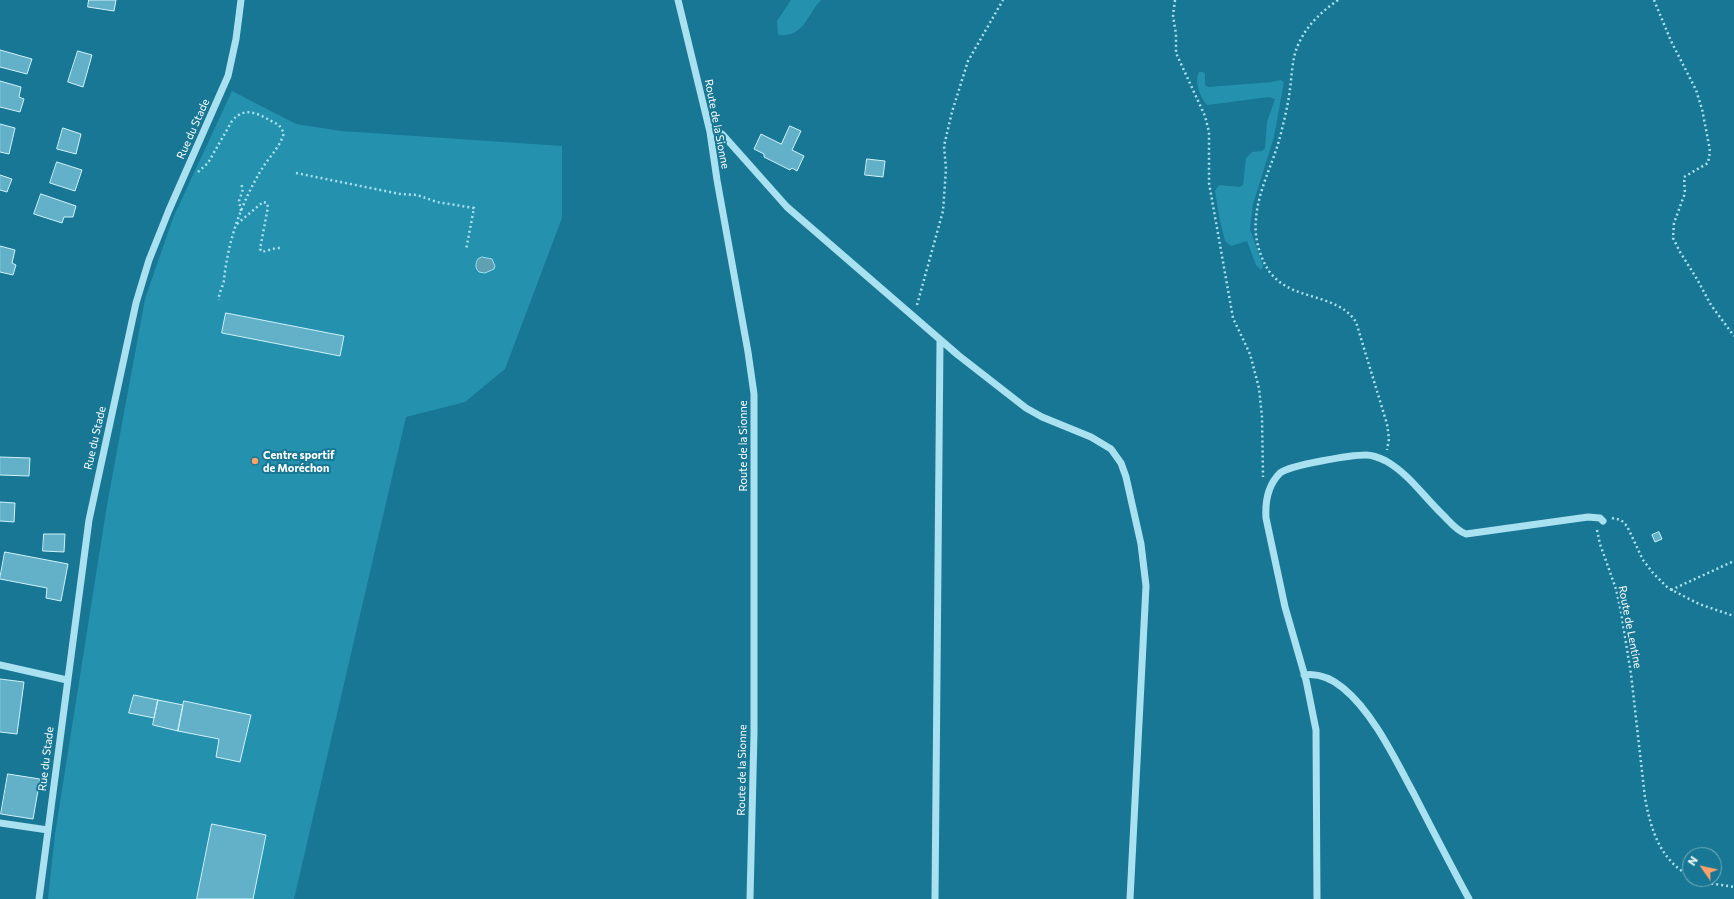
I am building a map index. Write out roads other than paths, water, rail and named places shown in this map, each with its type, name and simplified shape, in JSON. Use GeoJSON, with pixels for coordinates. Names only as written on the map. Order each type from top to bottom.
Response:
{"type":"FeatureCollection","features":[{"type":"Feature","properties":{"kind":"street","name":"Rue du Stade"},"geometry":{"type":"LineString","coordinates":[[39,899],[89,520],[136,304],[149,260],[228,76],[236,39],[241,0]]}},
{"type":"Feature","properties":{"kind":"street","name":"Route de la Sionne"},"geometry":{"type":"LineString","coordinates":[[678,0],[710,132],[748,352],[755,408],[754,734],[750,899]]}},
{"type":"Feature","properties":{"kind":"street"},"geometry":{"type":"LineString","coordinates":[[710,132],[717,131],[723,135],[787,207],[940,340],[1026,408],[1042,417],[1098,440],[1112,449],[1121,463],[1136,518],[1145,567],[1146,586],[1130,899]]}},
{"type":"Feature","properties":{"kind":"street"},"geometry":{"type":"LineString","coordinates":[[935,899],[940,340]]}},
{"type":"Feature","properties":{"kind":"street"},"geometry":{"type":"LineString","coordinates":[[1317,899],[1316,730],[1304,675],[1285,607],[1266,518],[1265,506],[1267,496],[1278,476],[1288,469],[1356,456],[1371,456],[1383,460],[1401,471],[1457,529],[1466,534],[1588,517],[1600,518],[1603,521]]}},
{"type":"Feature","properties":{"kind":"street"},"geometry":{"type":"LineString","coordinates":[[0,665],[67,680]]}},
{"type":"Feature","properties":{"kind":"street"},"geometry":{"type":"LineString","coordinates":[[1304,675],[1318,675],[1336,683],[1351,695],[1364,712],[1391,752],[1469,899]]}},
{"type":"Feature","properties":{"kind":"street"},"geometry":{"type":"LineString","coordinates":[[0,823],[48,830]]}},
{"type":"Feature","properties":{"kind":"place","name":"Centre sportif de Moréchon"},"geometry":{"type":"Point","coordinates":[255,461]}}]}
